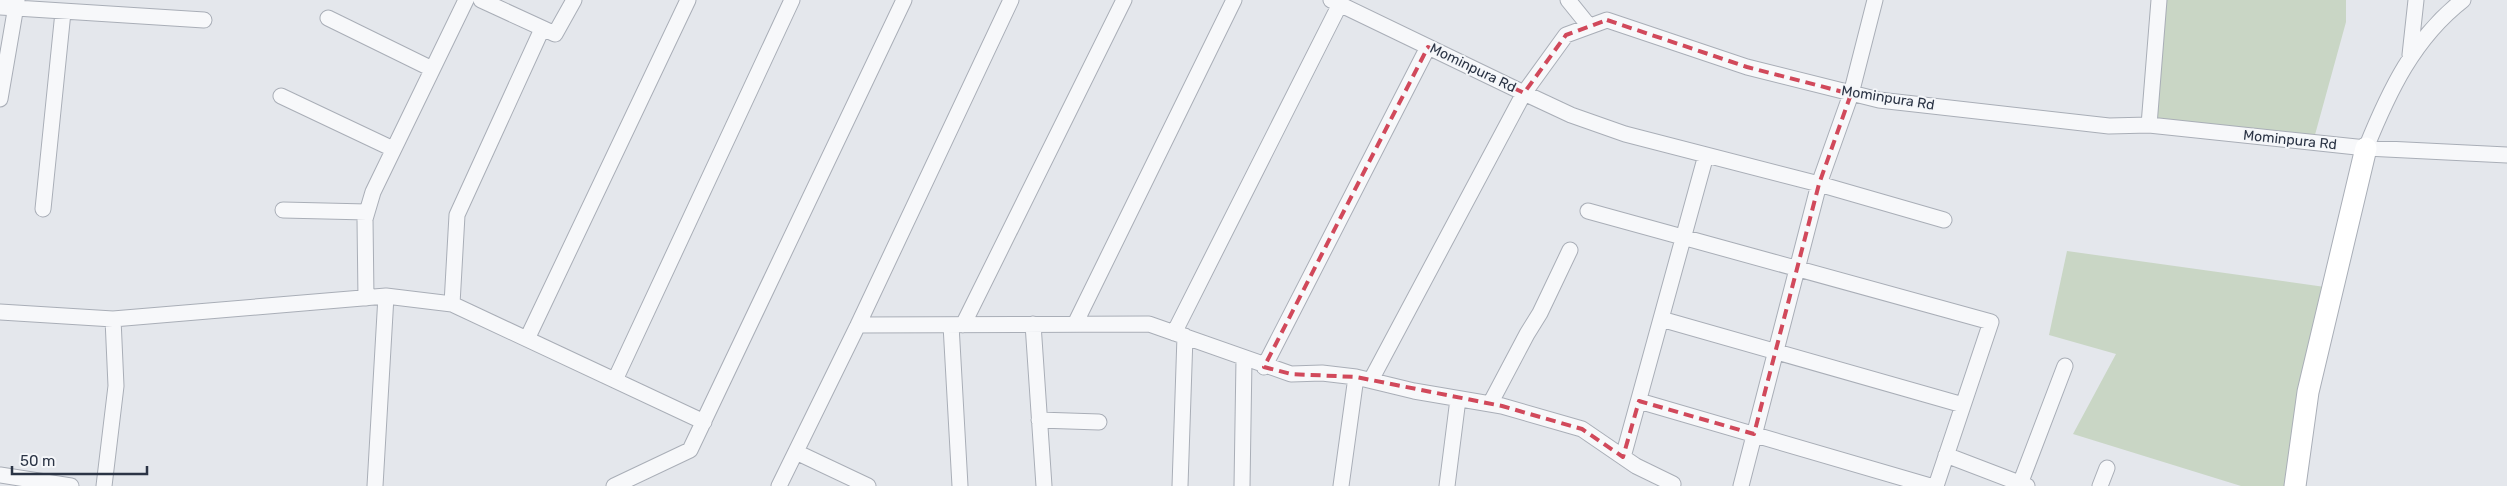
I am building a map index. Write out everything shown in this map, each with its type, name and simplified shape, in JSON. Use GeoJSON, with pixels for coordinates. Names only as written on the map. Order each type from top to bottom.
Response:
{"type":"FeatureCollection","features":[{"type":"Feature","properties":{"kind":"street"},"geometry":{"type":"LineString","coordinates":[[366,298],[365,219],[373,192],[466,0]]}},
{"type":"Feature","properties":{"kind":"street"},"geometry":{"type":"LineString","coordinates":[[481,0],[555,34],[559,31],[574,0]]}},
{"type":"Feature","properties":{"kind":"street"},"geometry":{"type":"LineString","coordinates":[[526,339],[688,0]]}},
{"type":"Feature","properties":{"kind":"street"},"geometry":{"type":"LineString","coordinates":[[615,380],[792,0]]}},
{"type":"Feature","properties":{"kind":"street"},"geometry":{"type":"LineString","coordinates":[[614,486],[690,450],[904,0]]}},
{"type":"Feature","properties":{"kind":"street"},"geometry":{"type":"LineString","coordinates":[[779,486],[858,325],[1011,0]]}},
{"type":"Feature","properties":{"kind":"street"},"geometry":{"type":"LineString","coordinates":[[960,486],[957,325],[1124,0]]}},
{"type":"Feature","properties":{"kind":"street"},"geometry":{"type":"LineString","coordinates":[[1075,324],[1234,0]]}},
{"type":"Feature","properties":{"kind":"street"},"geometry":{"type":"LineString","coordinates":[[1568,0],[1589,26]]}},
{"type":"Feature","properties":{"kind":"street"},"geometry":{"type":"LineString","coordinates":[[1741,486],[1819,184],[1851,94],[1875,0]]}},
{"type":"Feature","properties":{"kind":"street"},"geometry":{"type":"LineString","coordinates":[[2149,125],[2159,0]]}},
{"type":"Feature","properties":{"kind":"street"},"geometry":{"type":"LineString","coordinates":[[2410,56],[2416,0]]}},
{"type":"Feature","properties":{"kind":"street"},"geometry":{"type":"LineString","coordinates":[[2295,486],[2308,392],[2366,148],[2386,99],[2410,56],[2432,27],[2463,0]]}},
{"type":"Feature","properties":{"kind":"street"},"geometry":{"type":"LineString","coordinates":[[1180,486],[1179,334],[1336,2]]}},
{"type":"Feature","properties":{"kind":"street","name":"Mominpura Rd"},"geometry":{"type":"LineString","coordinates":[[1336,2],[1524,93],[1566,35],[1607,20],[1747,67],[1879,100],[2109,126],[2149,125],[2366,148],[2507,155]]}},
{"type":"Feature","properties":{"kind":"street"},"geometry":{"type":"LineString","coordinates":[[0,7],[16,5],[63,12],[204,20]]}},
{"type":"Feature","properties":{"kind":"street"},"geometry":{"type":"LineString","coordinates":[[0,99],[16,5]]}},
{"type":"Feature","properties":{"kind":"street"},"geometry":{"type":"LineString","coordinates":[[43,209],[63,12]]}},
{"type":"Feature","properties":{"kind":"street"},"geometry":{"type":"LineString","coordinates":[[328,18],[432,69]]}},
{"type":"Feature","properties":{"kind":"street"},"geometry":{"type":"LineString","coordinates":[[452,304],[457,215],[542,29]]}},
{"type":"Feature","properties":{"kind":"street"},"geometry":{"type":"LineString","coordinates":[[1264,367],[1428,47]]}},
{"type":"Feature","properties":{"kind":"street"},"geometry":{"type":"LineString","coordinates":[[1371,380],[1524,93],[1571,115],[1625,134],[1819,184],[1944,220]]}},
{"type":"Feature","properties":{"kind":"street"},"geometry":{"type":"LineString","coordinates":[[281,96],[393,149]]}},
{"type":"Feature","properties":{"kind":"street"},"geometry":{"type":"LineString","coordinates":[[1623,457],[1706,155]]}},
{"type":"Feature","properties":{"kind":"street"},"geometry":{"type":"LineString","coordinates":[[283,210],[368,212]]}},
{"type":"Feature","properties":{"kind":"street"},"geometry":{"type":"LineString","coordinates":[[1588,211],[1683,239],[1797,268],[1991,322],[1936,486]]}},
{"type":"Feature","properties":{"kind":"street"},"geometry":{"type":"LineString","coordinates":[[1490,404],[1527,334],[1540,314],[1570,250]]}},
{"type":"Feature","properties":{"kind":"street"},"geometry":{"type":"LineString","coordinates":[[0,312],[113,319],[386,296],[452,304],[704,422]]}},
{"type":"Feature","properties":{"kind":"street"},"geometry":{"type":"LineString","coordinates":[[375,486],[386,296]]}},
{"type":"Feature","properties":{"kind":"street"},"geometry":{"type":"LineString","coordinates":[[104,486],[116,386],[113,319]]}},
{"type":"Feature","properties":{"kind":"street"},"geometry":{"type":"LineString","coordinates":[[1661,319],[1776,350],[1963,405]]}},
{"type":"Feature","properties":{"kind":"street"},"geometry":{"type":"LineString","coordinates":[[1033,324],[1044,486]]}},
{"type":"Feature","properties":{"kind":"street"},"geometry":{"type":"LineString","coordinates":[[858,325],[1149,324],[1264,367],[1290,374],[1322,373],[1356,377],[1490,404],[1582,429],[1623,457],[1676,485]]}},
{"type":"Feature","properties":{"kind":"street"},"geometry":{"type":"LineString","coordinates":[[1242,486],[1244,359]]}},
{"type":"Feature","properties":{"kind":"street"},"geometry":{"type":"LineString","coordinates":[[1946,456],[2016,484],[2065,366]]}},
{"type":"Feature","properties":{"kind":"street"},"geometry":{"type":"LineString","coordinates":[[1341,486],[1356,377]]}},
{"type":"Feature","properties":{"kind":"street"},"geometry":{"type":"LineString","coordinates":[[1447,486],[1458,399]]}},
{"type":"Feature","properties":{"kind":"street"},"geometry":{"type":"LineString","coordinates":[[1638,401],[1930,486]]}},
{"type":"Feature","properties":{"kind":"street"},"geometry":{"type":"LineString","coordinates":[[1039,420],[1099,422]]}},
{"type":"Feature","properties":{"kind":"street"},"geometry":{"type":"LineString","coordinates":[[796,452],[868,486]]}},
{"type":"Feature","properties":{"kind":"street"},"geometry":{"type":"LineString","coordinates":[[2100,486],[2107,468]]}},
{"type":"Feature","properties":{"kind":"street"},"geometry":{"type":"LineString","coordinates":[[0,475],[23,482],[71,486]]}},
{"type":"Feature","properties":{"kind":"highlighted area"},"geometry":{"type":"Polygon","coordinates":[[[1607,20],[1747,67],[1851,94],[1819,184],[1754,434],[1639,401],[1623,457],[1582,429],[1502,406],[1356,377],[1291,374],[1264,367],[1428,47],[1524,93],[1566,35],[1607,20]]]}},
{"type":"Feature","properties":{"kind":"green space"},"geometry":{"type":"Polygon","coordinates":[[[2159,0],[2346,0],[2346,22],[2313,142],[2149,125],[2159,0]]]}},
{"type":"Feature","properties":{"kind":"green space"},"geometry":{"type":"Polygon","coordinates":[[[2067,251],[2332,288],[2295,486],[2241,486],[2073,434],[2116,354],[2049,335],[2067,251]]]}}]}
